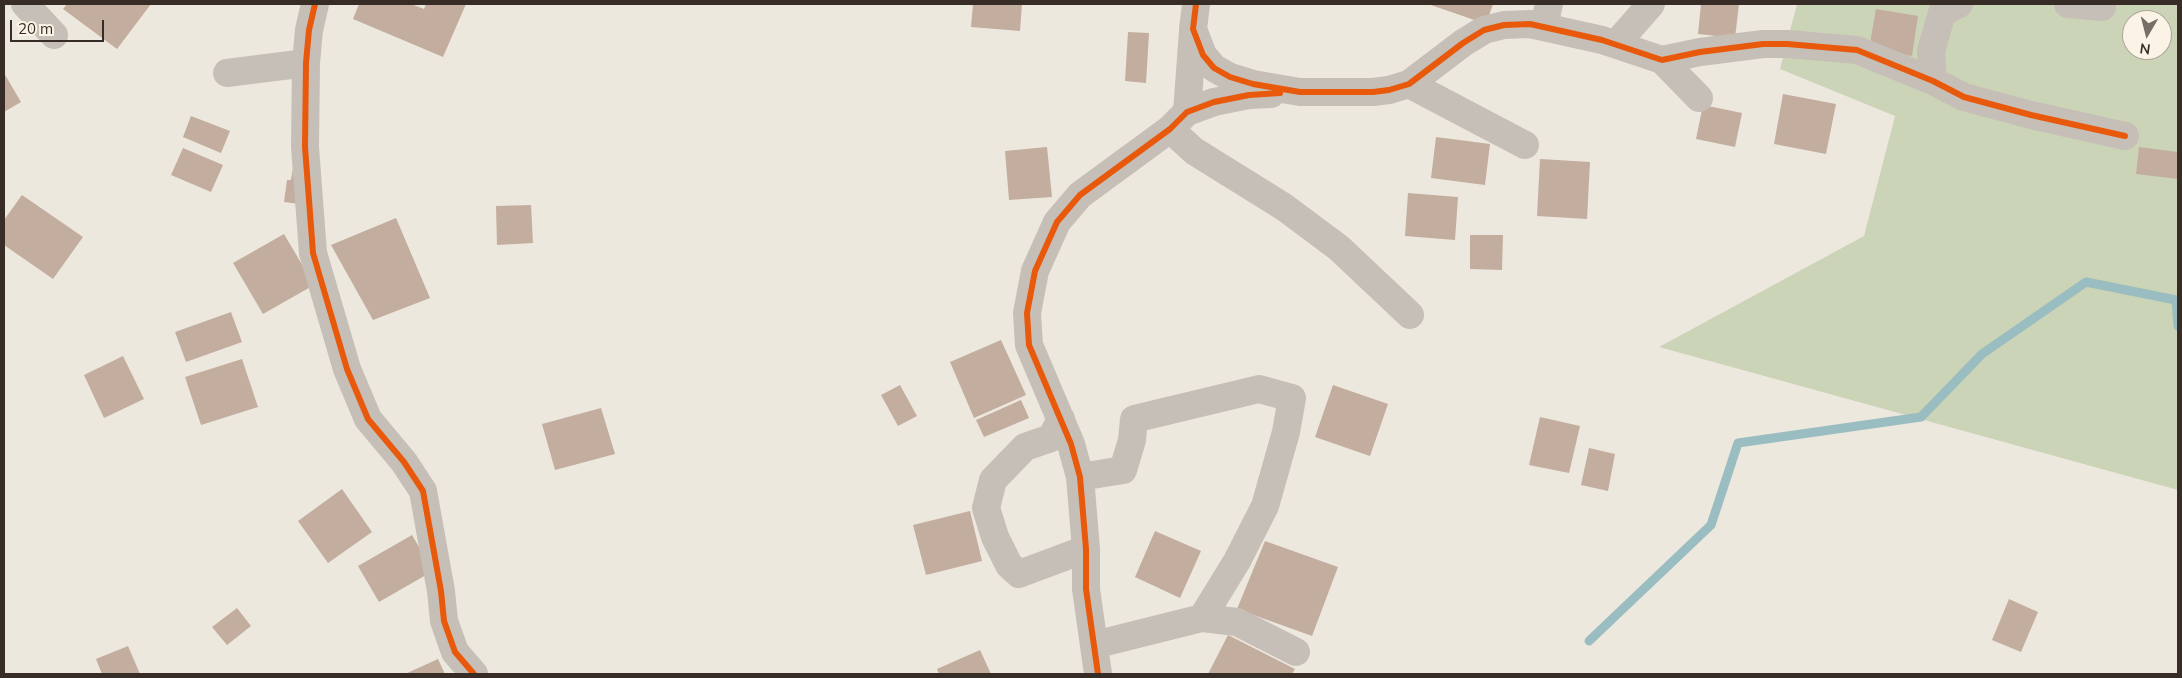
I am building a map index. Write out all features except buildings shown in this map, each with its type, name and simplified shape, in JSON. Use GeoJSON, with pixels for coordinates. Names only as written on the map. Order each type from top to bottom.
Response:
{"type":"FeatureCollection","features":[{"type":"Feature","properties":{"kind":"street"},"geometry":{"type":"LineString","coordinates":[[25,4],[54,35]]}},
{"type":"Feature","properties":{"kind":"street"},"geometry":{"type":"LineString","coordinates":[[315,4],[306,63],[306,147],[313,253],[347,369],[368,419],[404,462],[423,491],[440,582],[444,621],[455,652],[474,674]]}},
{"type":"Feature","properties":{"kind":"street"},"geometry":{"type":"LineString","coordinates":[[1616,44],[1651,4]]}},
{"type":"Feature","properties":{"kind":"street"},"geometry":{"type":"LineString","coordinates":[[1933,81],[1931,51],[1942,13],[1959,4]]}},
{"type":"Feature","properties":{"kind":"street"},"geometry":{"type":"LineString","coordinates":[[2068,4],[2102,7]]}},
{"type":"Feature","properties":{"kind":"street"},"geometry":{"type":"LineString","coordinates":[[1098,674],[1086,589],[1086,549],[1080,478],[1071,444],[1029,345],[1027,313],[1035,271],[1057,222],[1080,195],[1178,120],[1214,102],[1248,95],[1390,90],[1408,84],[1463,43],[1484,30],[1504,25],[1530,24],[1546,15],[1616,44],[1662,60],[1699,98]]}},
{"type":"Feature","properties":{"kind":"street"},"geometry":{"type":"LineString","coordinates":[[1195,17],[1203,55],[1214,68],[1230,77],[1253,84],[1300,92]]}},
{"type":"Feature","properties":{"kind":"street"},"geometry":{"type":"LineString","coordinates":[[1195,17],[1178,120],[1194,151],[1284,207],[1339,248],[1410,315]]}},
{"type":"Feature","properties":{"kind":"street"},"geometry":{"type":"LineString","coordinates":[[1662,60],[1700,52],[1763,44],[1787,44],[1857,50],[1933,81],[1964,97],[2031,116],[2125,136]]}},
{"type":"Feature","properties":{"kind":"street"},"geometry":{"type":"LineString","coordinates":[[227,73],[306,63]]}},
{"type":"Feature","properties":{"kind":"street"},"geometry":{"type":"LineString","coordinates":[[1408,84],[1525,145]]}},
{"type":"Feature","properties":{"kind":"street"},"geometry":{"type":"LineString","coordinates":[[1080,478],[1124,470],[1132,440],[1134,419],[1259,389],[1292,398],[1286,432],[1265,506],[1237,561],[1202,618]]}},
{"type":"Feature","properties":{"kind":"street"},"geometry":{"type":"LineString","coordinates":[[1061,419],[1051,438],[1025,447],[993,480],[986,508],[995,537],[1008,565],[1019,574],[1086,549]]}},
{"type":"Feature","properties":{"kind":"street"},"geometry":{"type":"LineString","coordinates":[[1094,645],[1202,618],[1237,622],[1296,652]]}},
{"type":"Feature","properties":{"kind":"green space"},"geometry":{"type":"Polygon","coordinates":[[[1797,4],[2178,4],[2178,490],[1659,347],[1864,236],[1895,116],[1780,69],[1797,4]]]}},
{"type":"Feature","properties":{"kind":"waterway"},"geometry":{"type":"LineString","coordinates":[[1589,641],[1711,525],[1738,443],[1921,417],[1982,354],[2086,282],[2176,300],[2178,326]]}},
{"type":"Feature","properties":{"kind":"cycle path"},"geometry":{"type":"LineString","coordinates":[[315,4],[309,30],[306,63],[305,147],[313,253],[347,369],[368,419],[404,462],[423,491],[441,591],[444,621],[455,652],[474,674]]}},
{"type":"Feature","properties":{"kind":"cycle path"},"geometry":{"type":"LineString","coordinates":[[1196,4],[1193,29],[1203,55],[1214,68],[1230,77],[1253,84],[1300,92],[1373,92],[1389,90],[1409,84],[1463,43],[1484,30],[1504,25],[1530,24],[1602,40],[1662,60],[1700,52],[1763,44],[1787,44],[1857,50],[1933,81],[1964,97],[2031,115],[2125,136]]}},
{"type":"Feature","properties":{"kind":"cycle path"},"geometry":{"type":"LineString","coordinates":[[1098,674],[1086,589],[1086,549],[1080,477],[1071,444],[1029,345],[1027,313],[1035,271],[1057,222],[1080,195],[1170,129],[1187,112],[1214,102],[1249,95],[1280,93]]}}]}
